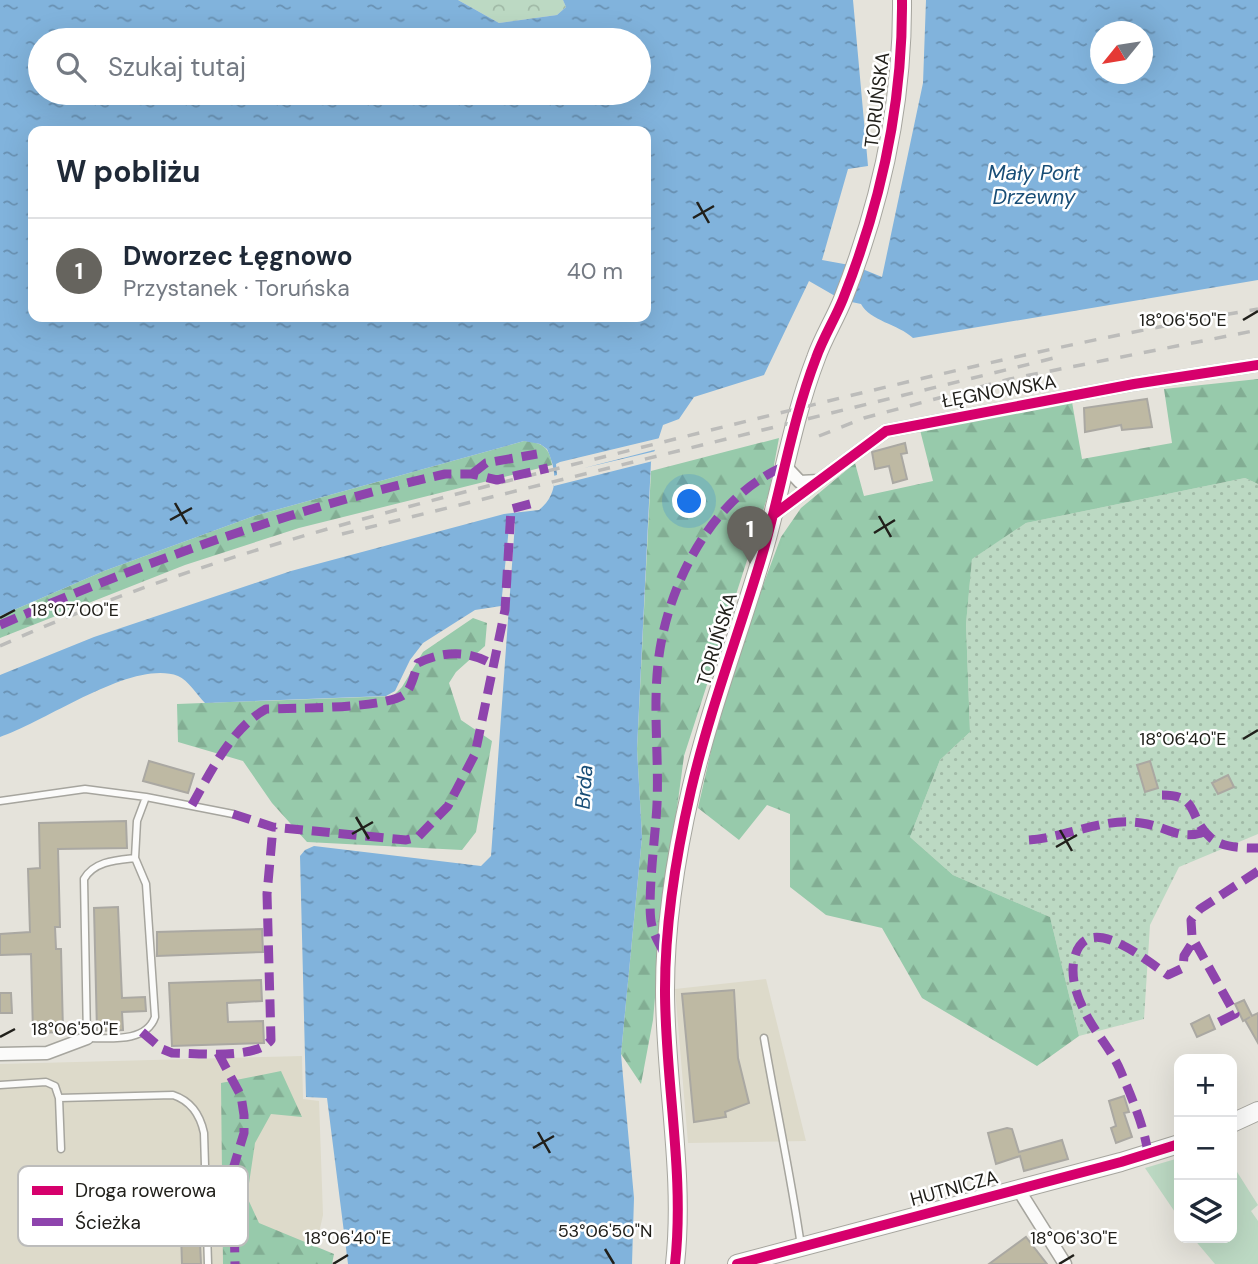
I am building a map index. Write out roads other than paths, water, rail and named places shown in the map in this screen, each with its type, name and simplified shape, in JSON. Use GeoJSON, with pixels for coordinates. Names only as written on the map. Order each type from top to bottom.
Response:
{"type":"FeatureCollection","features":[{"type":"Feature","properties":{"kind":"street","name":"TORUŃSKA"},"geometry":{"type":"LineString","coordinates":[[675,1264],[676,1162],[665,992],[674,887],[700,757],[773,515],[816,357],[855,266],[883,176],[897,107],[902,0]]}},
{"type":"Feature","properties":{"kind":"street","name":"ŁĘGNOWSKA"},"geometry":{"type":"LineString","coordinates":[[773,515],[879,434],[909,425],[1134,384],[1258,365]]}},
{"type":"Feature","properties":{"kind":"street"},"geometry":{"type":"LineString","coordinates":[[785,466],[791,476],[800,482],[819,481]]}},
{"type":"Feature","properties":{"kind":"street"},"geometry":{"type":"LineString","coordinates":[[0,1054],[47,1054],[87,1038]]}},
{"type":"Feature","properties":{"kind":"street"},"geometry":{"type":"LineString","coordinates":[[1237,1121],[1258,1111]]}},
{"type":"Feature","properties":{"kind":"street","name":"HUTNICZA"},"geometry":{"type":"LineString","coordinates":[[737,1264],[1174,1145]]}},
{"type":"Feature","properties":{"kind":"street"},"geometry":{"type":"LineString","coordinates":[[1018,1189],[1053,1250],[1065,1264]]}},
{"type":"Feature","properties":{"kind":"lane"},"geometry":{"type":"LineString","coordinates":[[0,802],[85,789],[146,797],[233,814]]}},
{"type":"Feature","properties":{"kind":"lane"},"geometry":{"type":"LineString","coordinates":[[135,858],[100,864],[91,869],[84,880],[87,1038],[130,1036],[148,1029],[155,1017],[146,884],[135,858],[138,821],[146,797]]}},
{"type":"Feature","properties":{"kind":"lane"},"geometry":{"type":"LineString","coordinates":[[764,1038],[780,1136],[787,1152],[801,1248]]}},
{"type":"Feature","properties":{"kind":"lane"},"geometry":{"type":"LineString","coordinates":[[0,1085],[46,1082],[55,1086],[59,1098],[61,1149]]}},
{"type":"Feature","properties":{"kind":"lane"},"geometry":{"type":"LineString","coordinates":[[59,1098],[173,1095],[194,1108],[204,1133],[205,1166]]}},
{"type":"Feature","properties":{"kind":"lane"},"geometry":{"type":"LineString","coordinates":[[207,1246],[208,1264]]}},
{"type":"Feature","properties":{"kind":"water"},"geometry":{"type":"Polygon","coordinates":[[[0,0],[458,0],[499,23],[557,15],[566,7],[563,0],[853,0],[868,166],[848,169],[822,260],[855,266],[882,277],[923,83],[926,0],[1258,0],[1258,280],[913,338],[877,319],[861,304],[842,300],[809,281],[764,375],[694,397],[679,419],[663,425],[651,462],[637,749],[642,837],[621,1054],[634,1198],[632,1264],[348,1264],[327,1098],[306,1097],[300,856],[314,846],[481,866],[491,856],[515,523],[509,527],[501,606],[475,610],[423,643],[410,660],[395,691],[386,696],[205,703],[182,678],[159,673],[137,676],[89,694],[0,737],[0,675],[94,637],[291,571],[504,514],[539,510],[553,489],[553,466],[547,449],[540,444],[524,441],[254,516],[104,571],[0,616],[0,0]]]}},
{"type":"Feature","properties":{"kind":"railway"},"geometry":{"type":"LineString","coordinates":[[0,646],[76,613],[154,584],[391,511],[943,374],[1100,339],[1258,309]]}},
{"type":"Feature","properties":{"kind":"railway"},"geometry":{"type":"LineString","coordinates":[[819,436],[864,418],[1010,379],[1258,330]]}},
{"type":"Feature","properties":{"kind":"railway"},"geometry":{"type":"LineString","coordinates":[[342,534],[1062,356]]}},
{"type":"Feature","properties":{"kind":"place","name":"Dworzec Łęgnowo"},"geometry":{"type":"Point","coordinates":[750,564]}},
{"type":"Feature","properties":{"kind":"water label","name":"Mały Port Drzewny"},"geometry":{"type":"Point","coordinates":[1034,185]}},
{"type":"Feature","properties":{"kind":"water label","name":"Brda"},"geometry":{"type":"Point","coordinates":[584,787]}}]}
